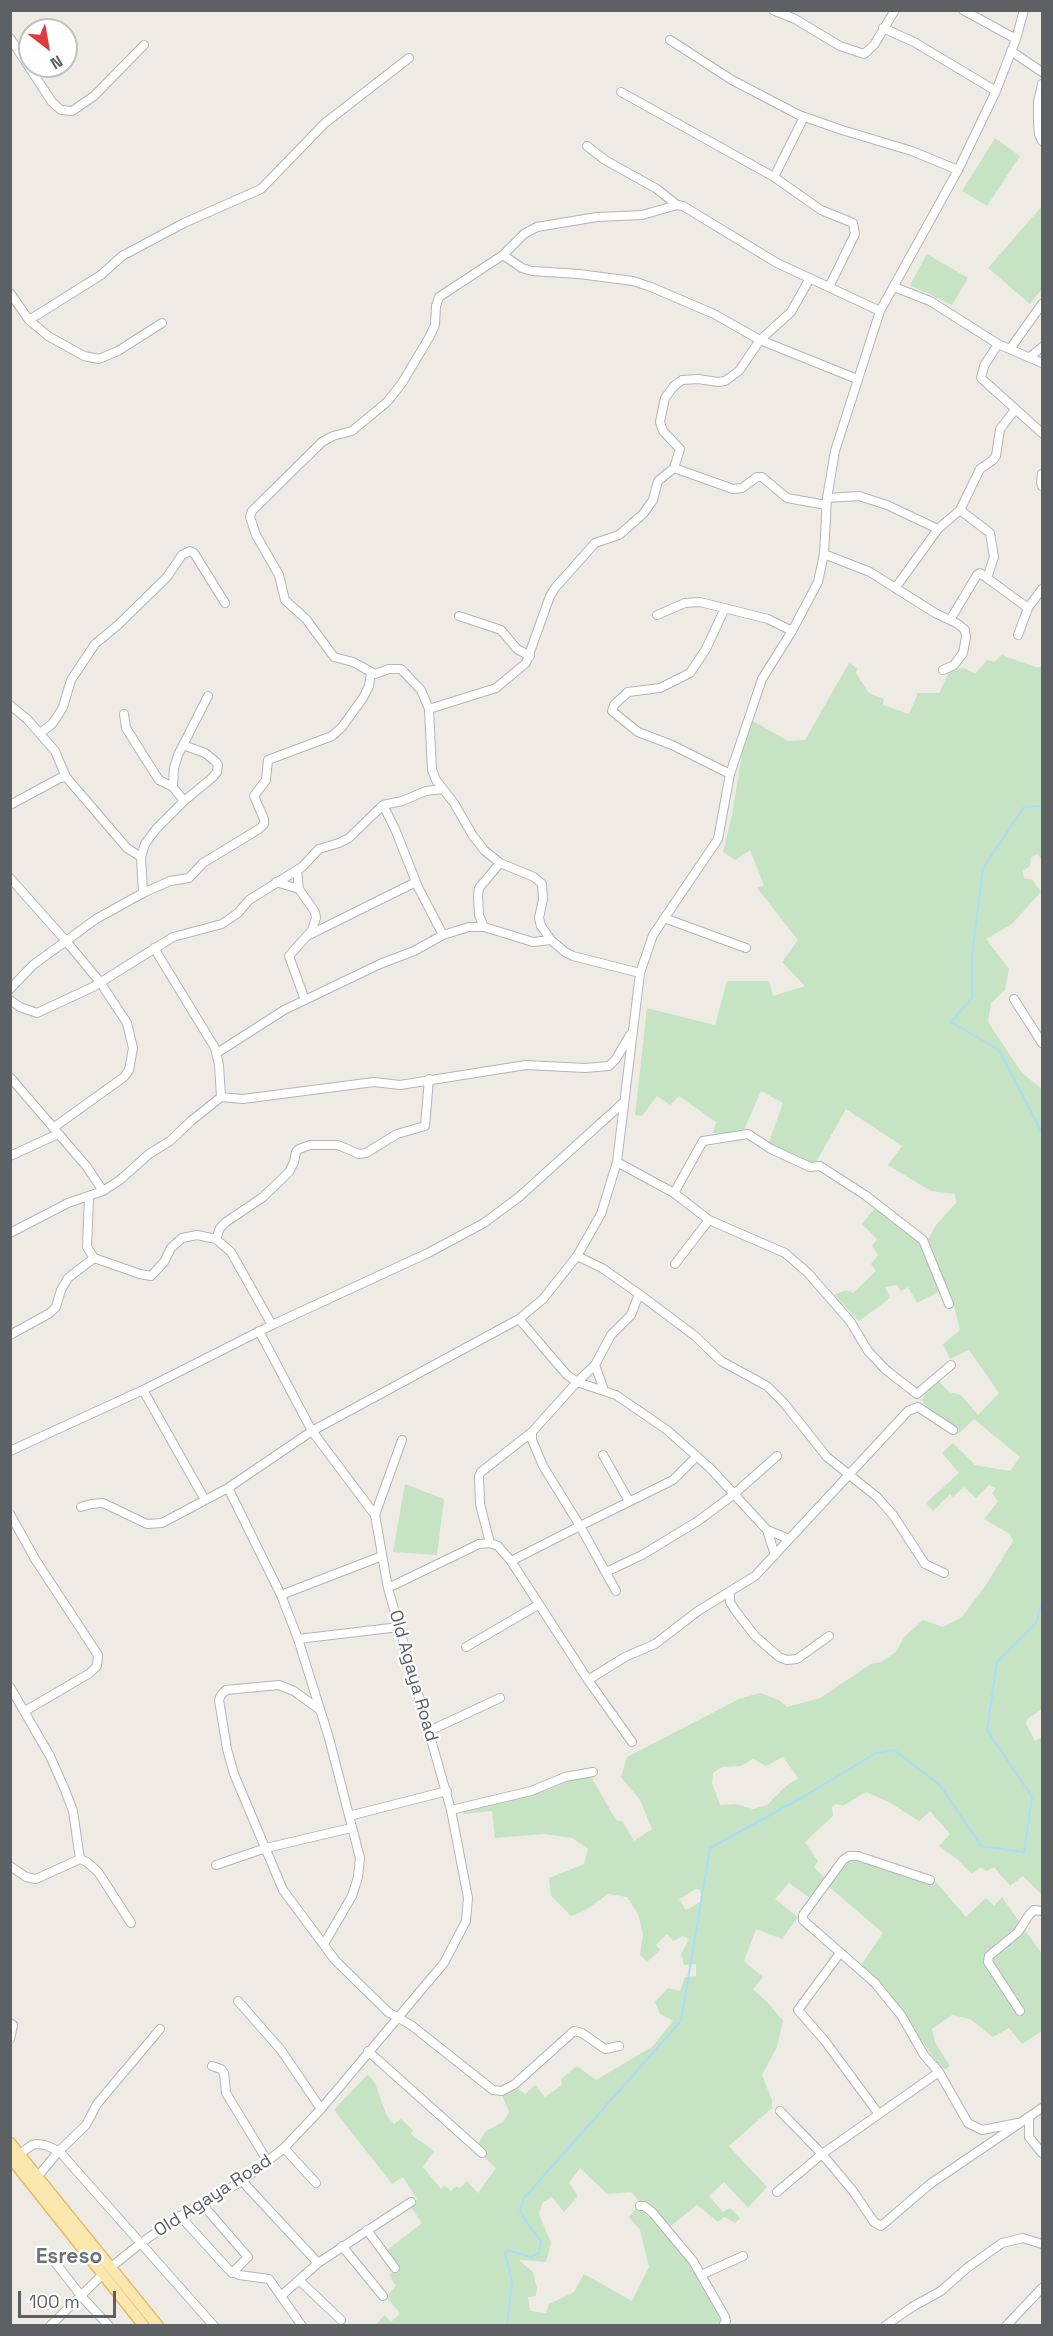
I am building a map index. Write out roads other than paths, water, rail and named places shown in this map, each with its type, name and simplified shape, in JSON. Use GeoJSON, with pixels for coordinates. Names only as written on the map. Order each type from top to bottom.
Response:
{"type":"FeatureCollection","features":[{"type":"Feature","properties":{"kind":"main road"},"geometry":{"type":"LineString","coordinates":[[10,2143],[15,2155],[107,2271],[158,2325]]}},
{"type":"Feature","properties":{"kind":"main road"},"geometry":{"type":"LineString","coordinates":[[15,2155],[38,2176],[144,2325]]}},
{"type":"Feature","properties":{"kind":"street"},"geometry":{"type":"LineString","coordinates":[[773,10],[795,19],[857,54],[868,52],[895,10]]}},
{"type":"Feature","properties":{"kind":"street"},"geometry":{"type":"LineString","coordinates":[[963,10],[1016,39]]}},
{"type":"Feature","properties":{"kind":"street"},"geometry":{"type":"LineString","coordinates":[[81,1508],[91,1503],[102,1503],[147,1524],[162,1523],[228,1488],[312,1431],[519,1319],[543,1299],[577,1256],[601,1214],[617,1162],[640,973],[653,935],[718,838],[730,774],[762,679],[792,631],[818,582],[824,554],[827,502],[835,452],[880,311],[958,170],[996,91],[1016,39],[1024,10]]}},
{"type":"Feature","properties":{"kind":"street"},"geometry":{"type":"LineString","coordinates":[[883,28],[914,42],[996,91]]}},
{"type":"Feature","properties":{"kind":"street"},"geometry":{"type":"LineString","coordinates":[[10,38],[52,102],[61,110],[72,111],[94,96],[144,45]]}},
{"type":"Feature","properties":{"kind":"street"},"geometry":{"type":"LineString","coordinates":[[670,40],[732,80],[804,117],[912,151],[958,170]]}},
{"type":"Feature","properties":{"kind":"street"},"geometry":{"type":"LineString","coordinates":[[1011,51],[1042,72]]}},
{"type":"Feature","properties":{"kind":"street"},"geometry":{"type":"LineString","coordinates":[[29,320],[101,275],[122,256],[184,223],[261,189],[325,123],[409,58]]}},
{"type":"Feature","properties":{"kind":"street"},"geometry":{"type":"LineString","coordinates":[[1042,84],[1038,102],[1038,122],[1042,141]]}},
{"type":"Feature","properties":{"kind":"street"},"geometry":{"type":"LineString","coordinates":[[621,93],[774,177],[822,210],[845,219],[855,228],[855,234],[829,287]]}},
{"type":"Feature","properties":{"kind":"street"},"geometry":{"type":"LineString","coordinates":[[774,177],[804,117]]}},
{"type":"Feature","properties":{"kind":"street"},"geometry":{"type":"LineString","coordinates":[[587,146],[605,160],[657,189],[677,205],[692,210],[777,263],[809,280],[880,311]]}},
{"type":"Feature","properties":{"kind":"street"},"geometry":{"type":"LineString","coordinates":[[640,973],[573,956],[551,940],[541,926],[539,918],[543,899],[542,884],[534,877],[500,863],[485,851],[472,836],[454,802],[432,770],[429,710],[421,690],[401,669],[395,668],[375,674],[353,662],[334,657],[306,619],[285,600],[279,575],[256,535],[250,517],[252,511],[322,442],[333,436],[352,431],[387,402],[402,383],[430,336],[435,325],[439,297],[503,255],[524,234],[537,227],[597,217],[642,215],[677,205]]}},
{"type":"Feature","properties":{"kind":"street"},"geometry":{"type":"LineString","coordinates":[[503,255],[522,268],[532,271],[633,281],[651,287],[714,314],[760,340],[857,379]]}},
{"type":"Feature","properties":{"kind":"street"},"geometry":{"type":"LineString","coordinates":[[429,710],[496,688],[526,663],[555,588],[595,543],[619,535],[643,514],[653,500],[657,481],[674,468],[680,449],[663,431],[660,422],[665,398],[682,380],[689,378],[724,381],[745,364],[760,340],[791,312],[809,280]]}},
{"type":"Feature","properties":{"kind":"street"},"geometry":{"type":"LineString","coordinates":[[894,287],[930,301],[998,344],[1042,363]]}},
{"type":"Feature","properties":{"kind":"street"},"geometry":{"type":"LineString","coordinates":[[10,293],[29,320],[67,348],[84,356],[99,359],[118,351],[162,323]]}},
{"type":"Feature","properties":{"kind":"street"},"geometry":{"type":"LineString","coordinates":[[1010,349],[1042,304]]}},
{"type":"Feature","properties":{"kind":"street"},"geometry":{"type":"LineString","coordinates":[[998,344],[984,366],[981,378],[1042,433]]}},
{"type":"Feature","properties":{"kind":"street"},"geometry":{"type":"LineString","coordinates":[[1030,357],[1042,347]]}},
{"type":"Feature","properties":{"kind":"street"},"geometry":{"type":"LineString","coordinates":[[896,587],[938,528],[960,510],[980,469],[996,456],[1000,429],[1015,410]]}},
{"type":"Feature","properties":{"kind":"street"},"geometry":{"type":"LineString","coordinates":[[674,468],[733,489],[742,488],[757,477],[762,477],[787,498],[827,502],[859,496],[887,505],[938,528]]}},
{"type":"Feature","properties":{"kind":"street"},"geometry":{"type":"LineString","coordinates":[[1042,474],[1042,486]]}},
{"type":"Feature","properties":{"kind":"street"},"geometry":{"type":"LineString","coordinates":[[960,510],[990,533],[994,557],[987,578]]}},
{"type":"Feature","properties":{"kind":"street"},"geometry":{"type":"LineString","coordinates":[[40,734],[57,717],[63,707],[71,680],[95,644],[167,577],[182,555],[190,551],[194,553],[225,603]]}},
{"type":"Feature","properties":{"kind":"street"},"geometry":{"type":"LineString","coordinates":[[824,554],[870,572],[935,613],[958,624],[964,630],[966,637],[963,653],[959,660],[944,670]]}},
{"type":"Feature","properties":{"kind":"street"},"geometry":{"type":"LineString","coordinates":[[950,620],[976,575],[980,573],[1028,608]]}},
{"type":"Feature","properties":{"kind":"street"},"geometry":{"type":"LineString","coordinates":[[1018,635],[1028,608],[1042,589]]}},
{"type":"Feature","properties":{"kind":"street"},"geometry":{"type":"LineString","coordinates":[[657,615],[685,603],[700,602],[768,619],[792,631]]}},
{"type":"Feature","properties":{"kind":"street"},"geometry":{"type":"LineString","coordinates":[[725,608],[706,649],[690,673],[660,688],[628,692],[612,711],[639,732],[672,745],[730,774]]}},
{"type":"Feature","properties":{"kind":"street"},"geometry":{"type":"LineString","coordinates":[[459,615],[501,630],[517,649],[530,656]]}},
{"type":"Feature","properties":{"kind":"street"},"geometry":{"type":"LineString","coordinates":[[10,989],[33,965],[96,919],[142,893],[170,881],[189,878],[203,863],[259,829],[264,824],[264,819],[254,796],[266,780],[268,760],[332,736],[342,727],[363,698],[369,686],[371,673]]}},
{"type":"Feature","properties":{"kind":"street"},"geometry":{"type":"LineString","coordinates":[[173,787],[174,768],[208,696]]}},
{"type":"Feature","properties":{"kind":"street"},"geometry":{"type":"LineString","coordinates":[[10,705],[55,751],[66,777],[74,783],[127,848],[141,857]]}},
{"type":"Feature","properties":{"kind":"street"},"geometry":{"type":"LineString","coordinates":[[124,714],[126,728],[159,780],[173,787],[184,801]]}},
{"type":"Feature","properties":{"kind":"street"},"geometry":{"type":"LineString","coordinates":[[142,893],[141,857],[149,838],[184,801],[213,778],[218,765],[205,753],[183,745]]}},
{"type":"Feature","properties":{"kind":"street"},"geometry":{"type":"LineString","coordinates":[[10,805],[66,777]]}},
{"type":"Feature","properties":{"kind":"street"},"geometry":{"type":"LineString","coordinates":[[10,1000],[20,1007],[37,1013],[51,1008],[66,998],[100,982],[173,937],[222,924],[238,913],[249,900],[297,871],[318,849],[349,838],[383,805],[402,801],[426,791],[443,789]]}},
{"type":"Feature","properties":{"kind":"street"},"geometry":{"type":"LineString","coordinates":[[383,805],[416,882],[443,935]]}},
{"type":"Feature","properties":{"kind":"street"},"geometry":{"type":"LineString","coordinates":[[484,927],[479,915],[479,888],[500,863]]}},
{"type":"Feature","properties":{"kind":"street"},"geometry":{"type":"LineString","coordinates":[[297,871],[298,889],[315,912],[316,918],[312,930],[289,957],[305,1000]]}},
{"type":"Feature","properties":{"kind":"street"},"geometry":{"type":"LineString","coordinates":[[10,878],[100,982],[127,1023],[133,1048],[129,1070],[124,1077],[55,1131],[10,1156]]}},
{"type":"Feature","properties":{"kind":"street"},"geometry":{"type":"LineString","coordinates":[[276,882],[298,889]]}},
{"type":"Feature","properties":{"kind":"street"},"geometry":{"type":"LineString","coordinates":[[306,936],[416,882]]}},
{"type":"Feature","properties":{"kind":"street"},"geometry":{"type":"LineString","coordinates":[[664,918],[746,948]]}},
{"type":"Feature","properties":{"kind":"street"},"geometry":{"type":"LineString","coordinates":[[217,1053],[284,1010],[443,935],[469,927],[484,927],[533,942],[551,940]]}},
{"type":"Feature","properties":{"kind":"street"},"geometry":{"type":"LineString","coordinates":[[154,948],[217,1053],[221,1097]]}},
{"type":"Feature","properties":{"kind":"street"},"geometry":{"type":"LineString","coordinates":[[1014,999],[1042,1043]]}},
{"type":"Feature","properties":{"kind":"street"},"geometry":{"type":"LineString","coordinates":[[10,1233],[60,1207],[103,1191],[149,1154],[170,1141],[221,1097],[243,1099],[374,1082],[400,1085],[526,1065],[585,1068],[609,1066],[616,1059],[632,1030]]}},
{"type":"Feature","properties":{"kind":"street"},"geometry":{"type":"LineString","coordinates":[[10,1077],[87,1167],[103,1191]]}},
{"type":"Feature","properties":{"kind":"street"},"geometry":{"type":"LineString","coordinates":[[216,1239],[219,1228],[263,1197],[289,1172],[299,1149],[310,1145],[338,1144],[359,1154],[366,1153],[397,1134],[425,1126],[429,1079]]}},
{"type":"Feature","properties":{"kind":"street"},"geometry":{"type":"LineString","coordinates":[[10,1451],[143,1390],[259,1331],[428,1253],[484,1223],[519,1197],[624,1102]]}},
{"type":"Feature","properties":{"kind":"street"},"geometry":{"type":"LineString","coordinates":[[674,1193],[703,1142],[748,1134],[771,1149],[810,1167],[820,1166],[865,1195],[923,1240],[950,1304]]}},
{"type":"Feature","properties":{"kind":"street"},"geometry":{"type":"LineString","coordinates":[[617,1162],[674,1193],[709,1220],[785,1253],[808,1273],[850,1321],[868,1351],[886,1370],[917,1394],[918,1407]]}},
{"type":"Feature","properties":{"kind":"street"},"geometry":{"type":"LineString","coordinates":[[89,1197],[87,1247],[94,1258],[152,1276],[164,1262],[171,1248],[182,1238],[197,1236],[216,1239],[231,1252],[272,1325]]}},
{"type":"Feature","properties":{"kind":"street"},"geometry":{"type":"LineString","coordinates":[[675,1264],[709,1220]]}},
{"type":"Feature","properties":{"kind":"street"},"geometry":{"type":"LineString","coordinates":[[577,1256],[602,1268],[639,1294],[695,1336],[721,1360],[767,1386],[784,1403],[818,1448],[877,1497],[893,1515],[925,1564],[944,1573]]}},
{"type":"Feature","properties":{"kind":"street"},"geometry":{"type":"LineString","coordinates":[[10,1335],[50,1313],[56,1307],[61,1290],[68,1278],[94,1258]]}},
{"type":"Feature","properties":{"kind":"street"},"geometry":{"type":"LineString","coordinates":[[490,1543],[480,1504],[479,1476],[481,1472],[532,1432],[595,1365],[611,1335],[631,1315],[639,1294]]}},
{"type":"Feature","properties":{"kind":"street"},"geometry":{"type":"LineString","coordinates":[[519,1319],[567,1375],[577,1382],[616,1395],[667,1430],[711,1468],[767,1530],[789,1539]]}},
{"type":"Feature","properties":{"kind":"street","name":"Old Agaya Road"},"geometry":{"type":"LineString","coordinates":[[50,2325],[107,2271],[141,2243],[180,2216],[242,2181],[284,2148],[321,2109],[444,1963],[466,1921],[468,1898],[447,1791],[388,1588],[375,1515],[312,1431],[259,1331]]}},
{"type":"Feature","properties":{"kind":"street"},"geometry":{"type":"LineString","coordinates":[[595,1365],[604,1390]]}},
{"type":"Feature","properties":{"kind":"street"},"geometry":{"type":"LineString","coordinates":[[917,1394],[951,1365]]}},
{"type":"Feature","properties":{"kind":"street"},"geometry":{"type":"LineString","coordinates":[[143,1390],[206,1500]]}},
{"type":"Feature","properties":{"kind":"street"},"geometry":{"type":"LineString","coordinates":[[588,1680],[625,1657],[655,1644],[698,1611],[755,1575],[849,1476],[898,1420],[908,1411],[918,1407]]}},
{"type":"Feature","properties":{"kind":"street"},"geometry":{"type":"LineString","coordinates":[[918,1407],[953,1430]]}},
{"type":"Feature","properties":{"kind":"street"},"geometry":{"type":"LineString","coordinates":[[532,1432],[532,1440],[543,1466],[616,1591]]}},
{"type":"Feature","properties":{"kind":"street"},"geometry":{"type":"LineString","coordinates":[[375,1515],[402,1440]]}},
{"type":"Feature","properties":{"kind":"street"},"geometry":{"type":"LineString","coordinates":[[603,1455],[629,1501]]}},
{"type":"Feature","properties":{"kind":"street"},"geometry":{"type":"LineString","coordinates":[[606,1572],[642,1555],[698,1521],[733,1495],[777,1456]]}},
{"type":"Feature","properties":{"kind":"street"},"geometry":{"type":"LineString","coordinates":[[510,1561],[673,1480],[696,1457]]}},
{"type":"Feature","properties":{"kind":"street"},"geometry":{"type":"LineString","coordinates":[[228,1488],[281,1594],[298,1639],[320,1710],[360,1858],[358,1877],[352,1896],[324,1944]]}},
{"type":"Feature","properties":{"kind":"street"},"geometry":{"type":"LineString","coordinates":[[10,1514],[35,1559],[98,1655],[97,1666],[90,1673],[25,1711]]}},
{"type":"Feature","properties":{"kind":"street"},"geometry":{"type":"LineString","coordinates":[[767,1530],[775,1555]]}},
{"type":"Feature","properties":{"kind":"street"},"geometry":{"type":"LineString","coordinates":[[388,1588],[479,1544],[490,1543],[498,1546],[632,1742]]}},
{"type":"Feature","properties":{"kind":"street"},"geometry":{"type":"LineString","coordinates":[[281,1594],[382,1556]]}},
{"type":"Feature","properties":{"kind":"street"},"geometry":{"type":"LineString","coordinates":[[729,1591],[730,1602],[735,1610],[755,1636],[779,1657],[797,1659],[829,1636]]}},
{"type":"Feature","properties":{"kind":"street"},"geometry":{"type":"LineString","coordinates":[[466,1647],[538,1605]]}},
{"type":"Feature","properties":{"kind":"street"},"geometry":{"type":"LineString","coordinates":[[298,1639],[399,1627]]}},
{"type":"Feature","properties":{"kind":"street"},"geometry":{"type":"LineString","coordinates":[[320,1710],[294,1691],[279,1685],[226,1690],[219,1701],[227,1749],[234,1774],[283,1890],[350,1975],[388,2012],[411,2025],[487,2086],[498,2091],[514,2084],[574,2031],[582,2033],[605,2049],[619,2046]]}},
{"type":"Feature","properties":{"kind":"street"},"geometry":{"type":"LineString","coordinates":[[10,1687],[50,1756],[65,1790],[73,1811],[80,1859]]}},
{"type":"Feature","properties":{"kind":"street"},"geometry":{"type":"LineString","coordinates":[[429,1731],[500,1698]]}},
{"type":"Feature","properties":{"kind":"street"},"geometry":{"type":"LineString","coordinates":[[451,1810],[531,1791],[565,1777],[593,1772]]}},
{"type":"Feature","properties":{"kind":"street"},"geometry":{"type":"LineString","coordinates":[[350,1816],[447,1791]]}},
{"type":"Feature","properties":{"kind":"street"},"geometry":{"type":"LineString","coordinates":[[216,1865],[266,1848],[351,1828]]}},
{"type":"Feature","properties":{"kind":"street"},"geometry":{"type":"LineString","coordinates":[[930,1880],[858,1856],[849,1856],[843,1860],[803,1915],[803,1920],[875,1983],[901,2015],[924,2055],[939,2072],[957,2106],[974,2128],[994,2129],[1018,2123]]}},
{"type":"Feature","properties":{"kind":"street"},"geometry":{"type":"LineString","coordinates":[[10,1866],[26,1877],[36,1879],[80,1859],[87,1862],[98,1872],[131,1923]]}},
{"type":"Feature","properties":{"kind":"street"},"geometry":{"type":"LineString","coordinates":[[1020,2011],[987,1962],[989,1956],[1018,1932],[1034,1910],[1042,1911]]}},
{"type":"Feature","properties":{"kind":"street"},"geometry":{"type":"LineString","coordinates":[[840,1953],[798,2010],[825,2041],[878,2113]]}},
{"type":"Feature","properties":{"kind":"street"},"geometry":{"type":"LineString","coordinates":[[238,2001],[281,2050],[321,2109]]}},
{"type":"Feature","properties":{"kind":"street"},"geometry":{"type":"LineString","coordinates":[[10,2023],[12,2025],[10,2039]]}},
{"type":"Feature","properties":{"kind":"street"},"geometry":{"type":"LineString","coordinates":[[38,2176],[59,2151],[86,2125],[97,2104],[160,2029]]}},
{"type":"Feature","properties":{"kind":"street"},"geometry":{"type":"LineString","coordinates":[[368,2051],[482,2153]]}},
{"type":"Feature","properties":{"kind":"street"},"geometry":{"type":"LineString","coordinates":[[212,2066],[224,2073],[226,2093],[268,2162]]}},
{"type":"Feature","properties":{"kind":"street"},"geometry":{"type":"LineString","coordinates":[[777,2192],[822,2154],[939,2072]]}},
{"type":"Feature","properties":{"kind":"street"},"geometry":{"type":"LineString","coordinates":[[780,2111],[822,2154],[853,2191],[874,2222],[881,2226],[930,2184],[1042,2108]]}},
{"type":"Feature","properties":{"kind":"street"},"geometry":{"type":"LineString","coordinates":[[1029,2117],[1029,2137],[1042,2153]]}},
{"type":"Feature","properties":{"kind":"street"},"geometry":{"type":"LineString","coordinates":[[15,2155],[37,2144],[59,2151],[214,2325]]}},
{"type":"Feature","properties":{"kind":"street"},"geometry":{"type":"LineString","coordinates":[[284,2148],[316,2184]]}},
{"type":"Feature","properties":{"kind":"street"},"geometry":{"type":"LineString","coordinates":[[242,2181],[318,2263]]}},
{"type":"Feature","properties":{"kind":"street"},"geometry":{"type":"LineString","coordinates":[[281,2296],[318,2263],[411,2202]]}},
{"type":"Feature","properties":{"kind":"street"},"geometry":{"type":"LineString","coordinates":[[202,2204],[248,2257],[232,2273]]}},
{"type":"Feature","properties":{"kind":"street"},"geometry":{"type":"LineString","coordinates":[[640,2206],[647,2208],[681,2246],[725,2317],[726,2321],[723,2325]]}},
{"type":"Feature","properties":{"kind":"street"},"geometry":{"type":"LineString","coordinates":[[180,2216],[232,2273],[269,2279],[303,2325]]}},
{"type":"Feature","properties":{"kind":"street"},"geometry":{"type":"LineString","coordinates":[[367,2230],[395,2268]]}},
{"type":"Feature","properties":{"kind":"street"},"geometry":{"type":"LineString","coordinates":[[885,2325],[920,2301],[941,2291],[967,2268],[1002,2243],[1023,2238],[1042,2244]]}},
{"type":"Feature","properties":{"kind":"street"},"geometry":{"type":"LineString","coordinates":[[342,2247],[383,2296]]}},
{"type":"Feature","properties":{"kind":"street"},"geometry":{"type":"LineString","coordinates":[[701,2275],[743,2256]]}},
{"type":"Feature","properties":{"kind":"street"},"geometry":{"type":"LineString","coordinates":[[51,2257],[109,2325]]}},
{"type":"Feature","properties":{"kind":"street"},"geometry":{"type":"LineString","coordinates":[[299,2280],[341,2320]]}},
{"type":"Feature","properties":{"kind":"street"},"geometry":{"type":"LineString","coordinates":[[1006,2325],[1042,2288]]}},
{"type":"Feature","properties":{"kind":"waterway"},"geometry":{"type":"LineString","coordinates":[[1042,806],[1024,807],[983,868],[972,954],[972,998],[951,1022],[999,1050],[1042,1133]]}},
{"type":"Feature","properties":{"kind":"waterway"},"geometry":{"type":"LineString","coordinates":[[507,2326],[512,2282],[505,2253],[508,2250],[531,2257],[539,2253],[541,2241],[520,2211],[524,2198],[681,2021],[710,1848],[803,1797],[876,1753],[894,1750],[940,1785],[981,1846],[1024,1852],[1032,1797],[987,1730],[997,1662],[1036,1623],[1042,1601]]}},
{"type":"Feature","properties":{"kind":"district","name":"Esreso"},"geometry":{"type":"Point","coordinates":[69,2257]}}]}
